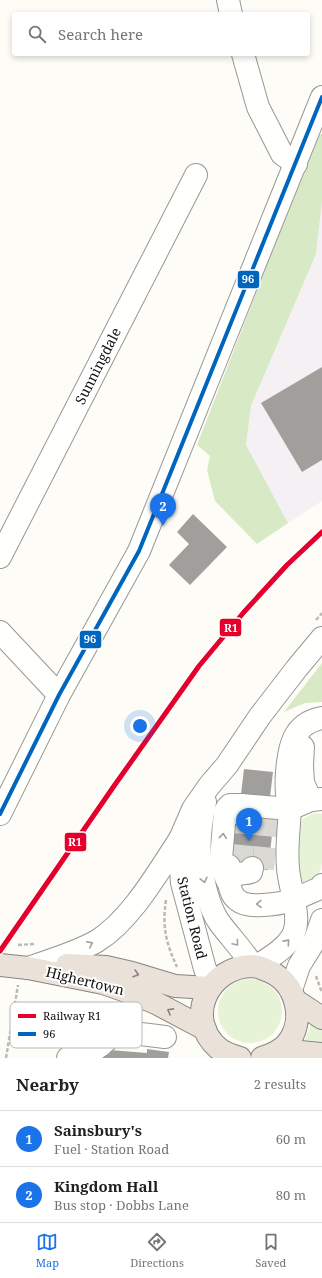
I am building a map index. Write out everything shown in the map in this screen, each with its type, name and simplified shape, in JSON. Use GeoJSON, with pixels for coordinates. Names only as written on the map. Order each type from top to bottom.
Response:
{"type":"FeatureCollection","features":[{"type":"Feature","properties":{"kind":"highway","name":"Highertown"},"geometry":{"type":"LineString","coordinates":[[16,967],[72,965],[106,967],[132,972],[175,986],[204,986]]}},
{"type":"Feature","properties":{"kind":"highway"},"geometry":{"type":"LineString","coordinates":[[228,1055],[218,1048],[205,1029],[202,1015],[204,986],[230,970],[241,967],[255,966],[272,972],[283,980],[293,996],[297,1016],[294,1031],[286,1044],[271,1054]]}},
{"type":"Feature","properties":{"kind":"highway","name":"Highertown"},"geometry":{"type":"LineString","coordinates":[[16,967],[103,984],[132,993],[156,1003],[205,1029]]}},
{"type":"Feature","properties":{"kind":"highway"},"geometry":{"type":"LineString","coordinates":[[293,996],[322,1018]]}},
{"type":"Feature","properties":{"kind":"highway"},"geometry":{"type":"LineString","coordinates":[[271,1054],[322,1054]]}},
{"type":"Feature","properties":{"kind":"street"},"geometry":{"type":"LineString","coordinates":[[228,0],[231,12]]}},
{"type":"Feature","properties":{"kind":"street"},"geometry":{"type":"LineString","coordinates":[[244,56],[258,107],[282,154],[296,164]]}},
{"type":"Feature","properties":{"kind":"street"},"geometry":{"type":"LineString","coordinates":[[0,814],[59,695],[139,551],[322,97]]}},
{"type":"Feature","properties":{"kind":"street","name":"Sunningdale"},"geometry":{"type":"LineString","coordinates":[[0,557],[196,175]]}},
{"type":"Feature","properties":{"kind":"street"},"geometry":{"type":"LineString","coordinates":[[0,632],[59,695]]}},
{"type":"Feature","properties":{"kind":"street","name":"Station Road"},"geometry":{"type":"LineString","coordinates":[[204,986],[205,969],[182,884],[180,839],[193,809],[227,766],[260,716],[278,692],[322,638]]}},
{"type":"Feature","properties":{"kind":"street"},"geometry":{"type":"LineString","coordinates":[[322,718],[316,719],[306,725],[295,736],[290,747],[288,757],[295,772],[316,800],[259,810],[234,804],[230,805],[225,812],[221,859],[223,871],[242,873],[234,897],[247,904],[265,904],[294,900],[320,888],[322,885]]}},
{"type":"Feature","properties":{"kind":"street"},"geometry":{"type":"LineString","coordinates":[[259,810],[287,799],[305,742],[312,733],[322,729]]}},
{"type":"Feature","properties":{"kind":"street","name":"Station Road"},"geometry":{"type":"LineString","coordinates":[[210,786],[202,818],[199,847],[203,880],[211,908],[218,921],[255,966]]}},
{"type":"Feature","properties":{"kind":"street"},"geometry":{"type":"LineString","coordinates":[[255,966],[282,948],[292,937],[296,922],[296,908],[288,867],[259,810]]}},
{"type":"Feature","properties":{"kind":"street"},"geometry":{"type":"LineString","coordinates":[[16,967],[76,951],[97,940],[114,927],[144,893],[180,839]]}},
{"type":"Feature","properties":{"kind":"street"},"geometry":{"type":"LineString","coordinates":[[293,996],[299,966],[315,940],[322,920]]}},
{"type":"Feature","properties":{"kind":"street"},"geometry":{"type":"LineString","coordinates":[[142,1034],[165,1037]]}},
{"type":"Feature","properties":{"kind":"street"},"geometry":{"type":"LineString","coordinates":[[68,1058],[84,1057],[97,1048]]}},
{"type":"Feature","properties":{"kind":"path"},"geometry":{"type":"LineString","coordinates":[[166,900],[164,921],[165,934],[169,948],[179,970],[204,986]]}},
{"type":"Feature","properties":{"kind":"path"},"geometry":{"type":"LineString","coordinates":[[12,1002],[16,967]]}},
{"type":"Feature","properties":{"kind":"path"},"geometry":{"type":"LineString","coordinates":[[6,1058],[10,1022]]}},
{"type":"Feature","properties":{"kind":"shaded area"},"geometry":{"type":"Polygon","coordinates":[[[322,202],[322,501],[288,523],[246,445],[251,406],[316,254],[322,202]]]}},
{"type":"Feature","properties":{"kind":"green space"},"geometry":{"type":"Polygon","coordinates":[[[318,134],[322,134],[322,202],[316,254],[251,406],[246,445],[288,523],[257,544],[215,501],[207,470],[210,456],[197,445],[318,134]]]}},
{"type":"Feature","properties":{"kind":"green space"},"geometry":{"type":"Polygon","coordinates":[[[322,663],[322,702],[305,703],[284,712],[322,663]]]}},
{"type":"Feature","properties":{"kind":"green space"},"geometry":{"type":"Polygon","coordinates":[[[314,813],[322,814],[322,864],[318,878],[305,883],[300,880],[299,873],[297,849],[299,832],[303,819],[314,813]]]}},
{"type":"Feature","properties":{"kind":"green space"},"geometry":{"type":"Polygon","coordinates":[[[250,979],[262,982],[273,988],[279,999],[282,1011],[279,1023],[273,1034],[262,1040],[250,1043],[238,1040],[227,1034],[221,1023],[218,1011],[221,999],[227,988],[238,982],[250,979]]]}},
{"type":"Feature","properties":{"kind":"green space"},"geometry":{"type":"Polygon","coordinates":[[[311,1022],[322,1028],[322,1042],[305,1040],[311,1022]]]}},
{"type":"Feature","properties":{"kind":"building"},"geometry":{"type":"Polygon","coordinates":[[[322,367],[322,460],[302,472],[261,403],[322,367]]]}},
{"type":"Feature","properties":{"kind":"building"},"geometry":{"type":"Polygon","coordinates":[[[193,514],[227,547],[190,585],[169,565],[189,544],[177,532],[193,514]]]}},
{"type":"Feature","properties":{"kind":"building"},"geometry":{"type":"Polygon","coordinates":[[[244,769],[273,772],[270,797],[241,794],[244,769]]]}},
{"type":"Feature","properties":{"kind":"building"},"geometry":{"type":"Polygon","coordinates":[[[230,812],[274,817],[268,870],[224,865],[230,812]]]}},
{"type":"Feature","properties":{"kind":"building"},"geometry":{"type":"Polygon","coordinates":[[[147,1049],[169,1052],[168,1058],[103,1058],[104,1054],[110,1054],[110,1050],[147,1053],[147,1049]]]}},
{"type":"Feature","properties":{"kind":"tunnel"},"geometry":{"type":"LineString","coordinates":[[241,867],[246,814]]}},
{"type":"Feature","properties":{"kind":"tunnel"},"geometry":{"type":"LineString","coordinates":[[263,869],[268,816]]}},
{"type":"Feature","properties":{"kind":"rail line","name":"R1"},"geometry":{"type":"LineString","coordinates":[[0,951],[199,666],[244,612],[287,565],[322,532]]}},
{"type":"Feature","properties":{"kind":"transit line","name":"96"},"geometry":{"type":"LineString","coordinates":[[0,814],[59,695],[139,551],[322,97]]}},
{"type":"Feature","properties":{"kind":"place","name":"Kingdom Hall"},"geometry":{"type":"Point","coordinates":[163,526]}},
{"type":"Feature","properties":{"kind":"place","name":"Sainsbury's"},"geometry":{"type":"Point","coordinates":[249,841]}}]}
